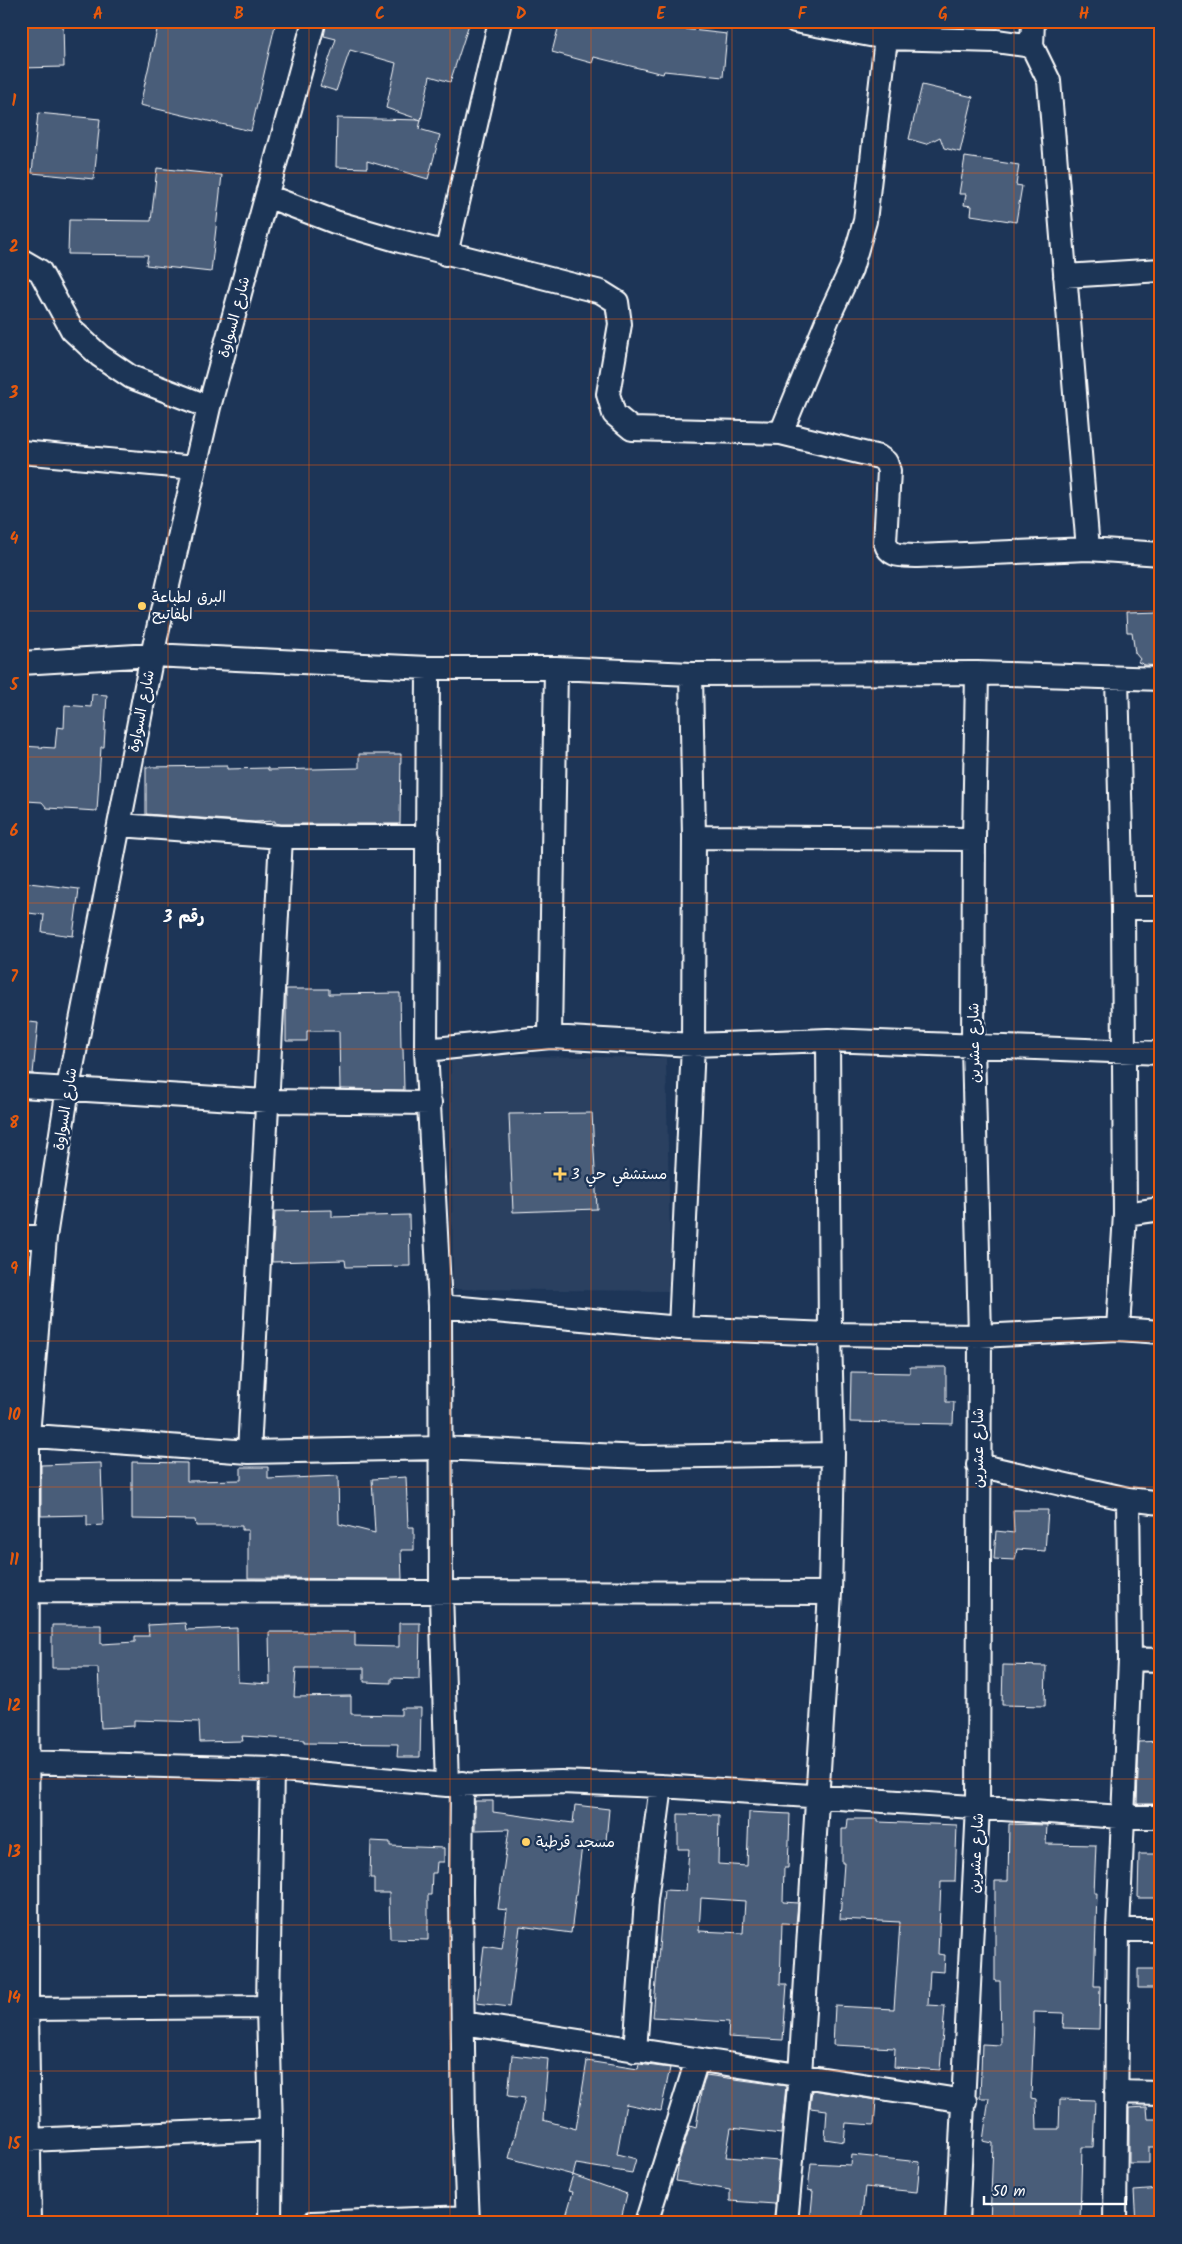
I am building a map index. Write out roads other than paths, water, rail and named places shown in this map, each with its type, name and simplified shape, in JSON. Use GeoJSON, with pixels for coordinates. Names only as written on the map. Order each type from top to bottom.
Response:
{"type":"FeatureCollection","features":[{"type":"Feature","properties":{"kind":"street","name":"شارع السواوة"},"geometry":{"type":"LineString","coordinates":[[30,2223],[27,2008],[24,1948],[27,1592],[24,1435],[45,1237],[68,1088],[152,655],[209,407],[314,21]]}},
{"type":"Feature","properties":{"kind":"street"},"geometry":{"type":"LineString","coordinates":[[446,254],[500,21]]}},
{"type":"Feature","properties":{"kind":"street"},"geometry":{"type":"LineString","coordinates":[[795,21],[886,38],[996,41],[1032,46]]}},
{"type":"Feature","properties":{"kind":"street"},"geometry":{"type":"LineString","coordinates":[[1033,21],[1032,46],[1049,81],[1088,549]]}},
{"type":"Feature","properties":{"kind":"street"},"geometry":{"type":"LineString","coordinates":[[781,433],[829,316],[851,269],[865,221],[886,38]]}},
{"type":"Feature","properties":{"kind":"street"},"geometry":{"type":"LineString","coordinates":[[267,196],[335,222],[446,254],[601,292],[617,302],[620,324],[608,394],[614,414],[632,428],[781,433],[879,457],[886,462],[889,471],[885,542],[887,550],[892,554],[926,556],[1088,549],[1161,554]]}},
{"type":"Feature","properties":{"kind":"street"},"geometry":{"type":"LineString","coordinates":[[21,260],[40,271],[72,330],[100,356],[131,377],[209,407]]}},
{"type":"Feature","properties":{"kind":"street"},"geometry":{"type":"LineString","coordinates":[[1065,276],[1161,270]]}},
{"type":"Feature","properties":{"kind":"street"},"geometry":{"type":"LineString","coordinates":[[21,452],[195,468]]}},
{"type":"Feature","properties":{"kind":"street"},"geometry":{"type":"LineString","coordinates":[[21,662],[152,655],[428,668],[556,668],[691,674],[977,673],[1161,679]]}},
{"type":"Feature","properties":{"kind":"street"},"geometry":{"type":"LineString","coordinates":[[312,2223],[468,2220],[454,1784],[441,1591],[440,1306],[426,1050],[428,668]]}},
{"type":"Feature","properties":{"kind":"street"},"geometry":{"type":"LineString","coordinates":[[550,1037],[556,668]]}},
{"type":"Feature","properties":{"kind":"street","name":"شارع عشرين"},"geometry":{"type":"LineString","coordinates":[[957,2223],[965,2101],[978,1807],[980,1336],[973,1045],[977,673]]}},
{"type":"Feature","properties":{"kind":"street"},"geometry":{"type":"LineString","coordinates":[[680,1328],[693,1045],[694,837],[691,674]]}},
{"type":"Feature","properties":{"kind":"street"},"geometry":{"type":"LineString","coordinates":[[1117,679],[1123,908],[1124,1214],[1118,1329]]}},
{"type":"Feature","properties":{"kind":"street"},"geometry":{"type":"LineString","coordinates":[[120,825],[281,837],[428,837]]}},
{"type":"Feature","properties":{"kind":"street"},"geometry":{"type":"LineString","coordinates":[[250,1452],[281,837]]}},
{"type":"Feature","properties":{"kind":"street"},"geometry":{"type":"LineString","coordinates":[[694,837],[974,839]]}},
{"type":"Feature","properties":{"kind":"street"},"geometry":{"type":"LineString","coordinates":[[1123,908],[1161,908]]}},
{"type":"Feature","properties":{"kind":"street"},"geometry":{"type":"LineString","coordinates":[[426,1050],[550,1037],[693,1045],[828,1040],[1161,1053]]}},
{"type":"Feature","properties":{"kind":"street"},"geometry":{"type":"LineString","coordinates":[[786,2223],[800,2075],[830,1593],[833,1454],[830,1334],[828,1040]]}},
{"type":"Feature","properties":{"kind":"street"},"geometry":{"type":"LineString","coordinates":[[21,1086],[267,1100],[430,1103]]}},
{"type":"Feature","properties":{"kind":"street"},"geometry":{"type":"LineString","coordinates":[[1124,1214],[1161,1209]]}},
{"type":"Feature","properties":{"kind":"street"},"geometry":{"type":"LineString","coordinates":[[21,1237],[45,1237]]}},
{"type":"Feature","properties":{"kind":"street"},"geometry":{"type":"LineString","coordinates":[[440,1306],[680,1328],[830,1334],[980,1336],[1118,1329],[1161,1332]]}},
{"type":"Feature","properties":{"kind":"street"},"geometry":{"type":"LineString","coordinates":[[24,1435],[250,1452],[440,1448],[642,1457],[833,1454]]}},
{"type":"Feature","properties":{"kind":"street"},"geometry":{"type":"LineString","coordinates":[[978,1465],[1128,1499],[1161,1503]]}},
{"type":"Feature","properties":{"kind":"street"},"geometry":{"type":"LineString","coordinates":[[1114,2223],[1118,1930],[1130,1659],[1128,1499]]}},
{"type":"Feature","properties":{"kind":"street"},"geometry":{"type":"LineString","coordinates":[[27,1592],[441,1591],[830,1593]]}},
{"type":"Feature","properties":{"kind":"street"},"geometry":{"type":"LineString","coordinates":[[1130,1659],[1161,1660]]}},
{"type":"Feature","properties":{"kind":"street"},"geometry":{"type":"LineString","coordinates":[[25,1763],[272,1769],[454,1784],[561,1782],[662,1786],[1122,1817],[1161,1817]]}},
{"type":"Feature","properties":{"kind":"street"},"geometry":{"type":"LineString","coordinates":[[270,2223],[271,2128],[268,2007],[272,1769]]}},
{"type":"Feature","properties":{"kind":"street"},"geometry":{"type":"LineString","coordinates":[[635,2050],[646,1900],[662,1786]]}},
{"type":"Feature","properties":{"kind":"street"},"geometry":{"type":"LineString","coordinates":[[1118,1930],[1161,1930]]}},
{"type":"Feature","properties":{"kind":"street"},"geometry":{"type":"LineString","coordinates":[[27,2008],[268,2007]]}},
{"type":"Feature","properties":{"kind":"street"},"geometry":{"type":"LineString","coordinates":[[463,2023],[965,2101]]}},
{"type":"Feature","properties":{"kind":"street"},"geometry":{"type":"LineString","coordinates":[[646,2223],[697,2060]]}},
{"type":"Feature","properties":{"kind":"street"},"geometry":{"type":"LineString","coordinates":[[1116,2092],[1161,2093]]}},
{"type":"Feature","properties":{"kind":"street"},"geometry":{"type":"LineString","coordinates":[[29,2140],[271,2128]]}},
{"type":"Feature","properties":{"kind":"place","name":"البرق لطباعة المفاتيح"},"geometry":{"type":"Point","coordinates":[142,606]}},
{"type":"Feature","properties":{"kind":"place","name":"مستشفي حي 3"},"geometry":{"type":"Point","coordinates":[560,1174]}},
{"type":"Feature","properties":{"kind":"place","name":"مسجد قرطبة"},"geometry":{"type":"Point","coordinates":[526,1842]}},
{"type":"Feature","properties":{"kind":"district","name":"رقم 3"},"geometry":{"type":"Point","coordinates":[184,916]}}]}
